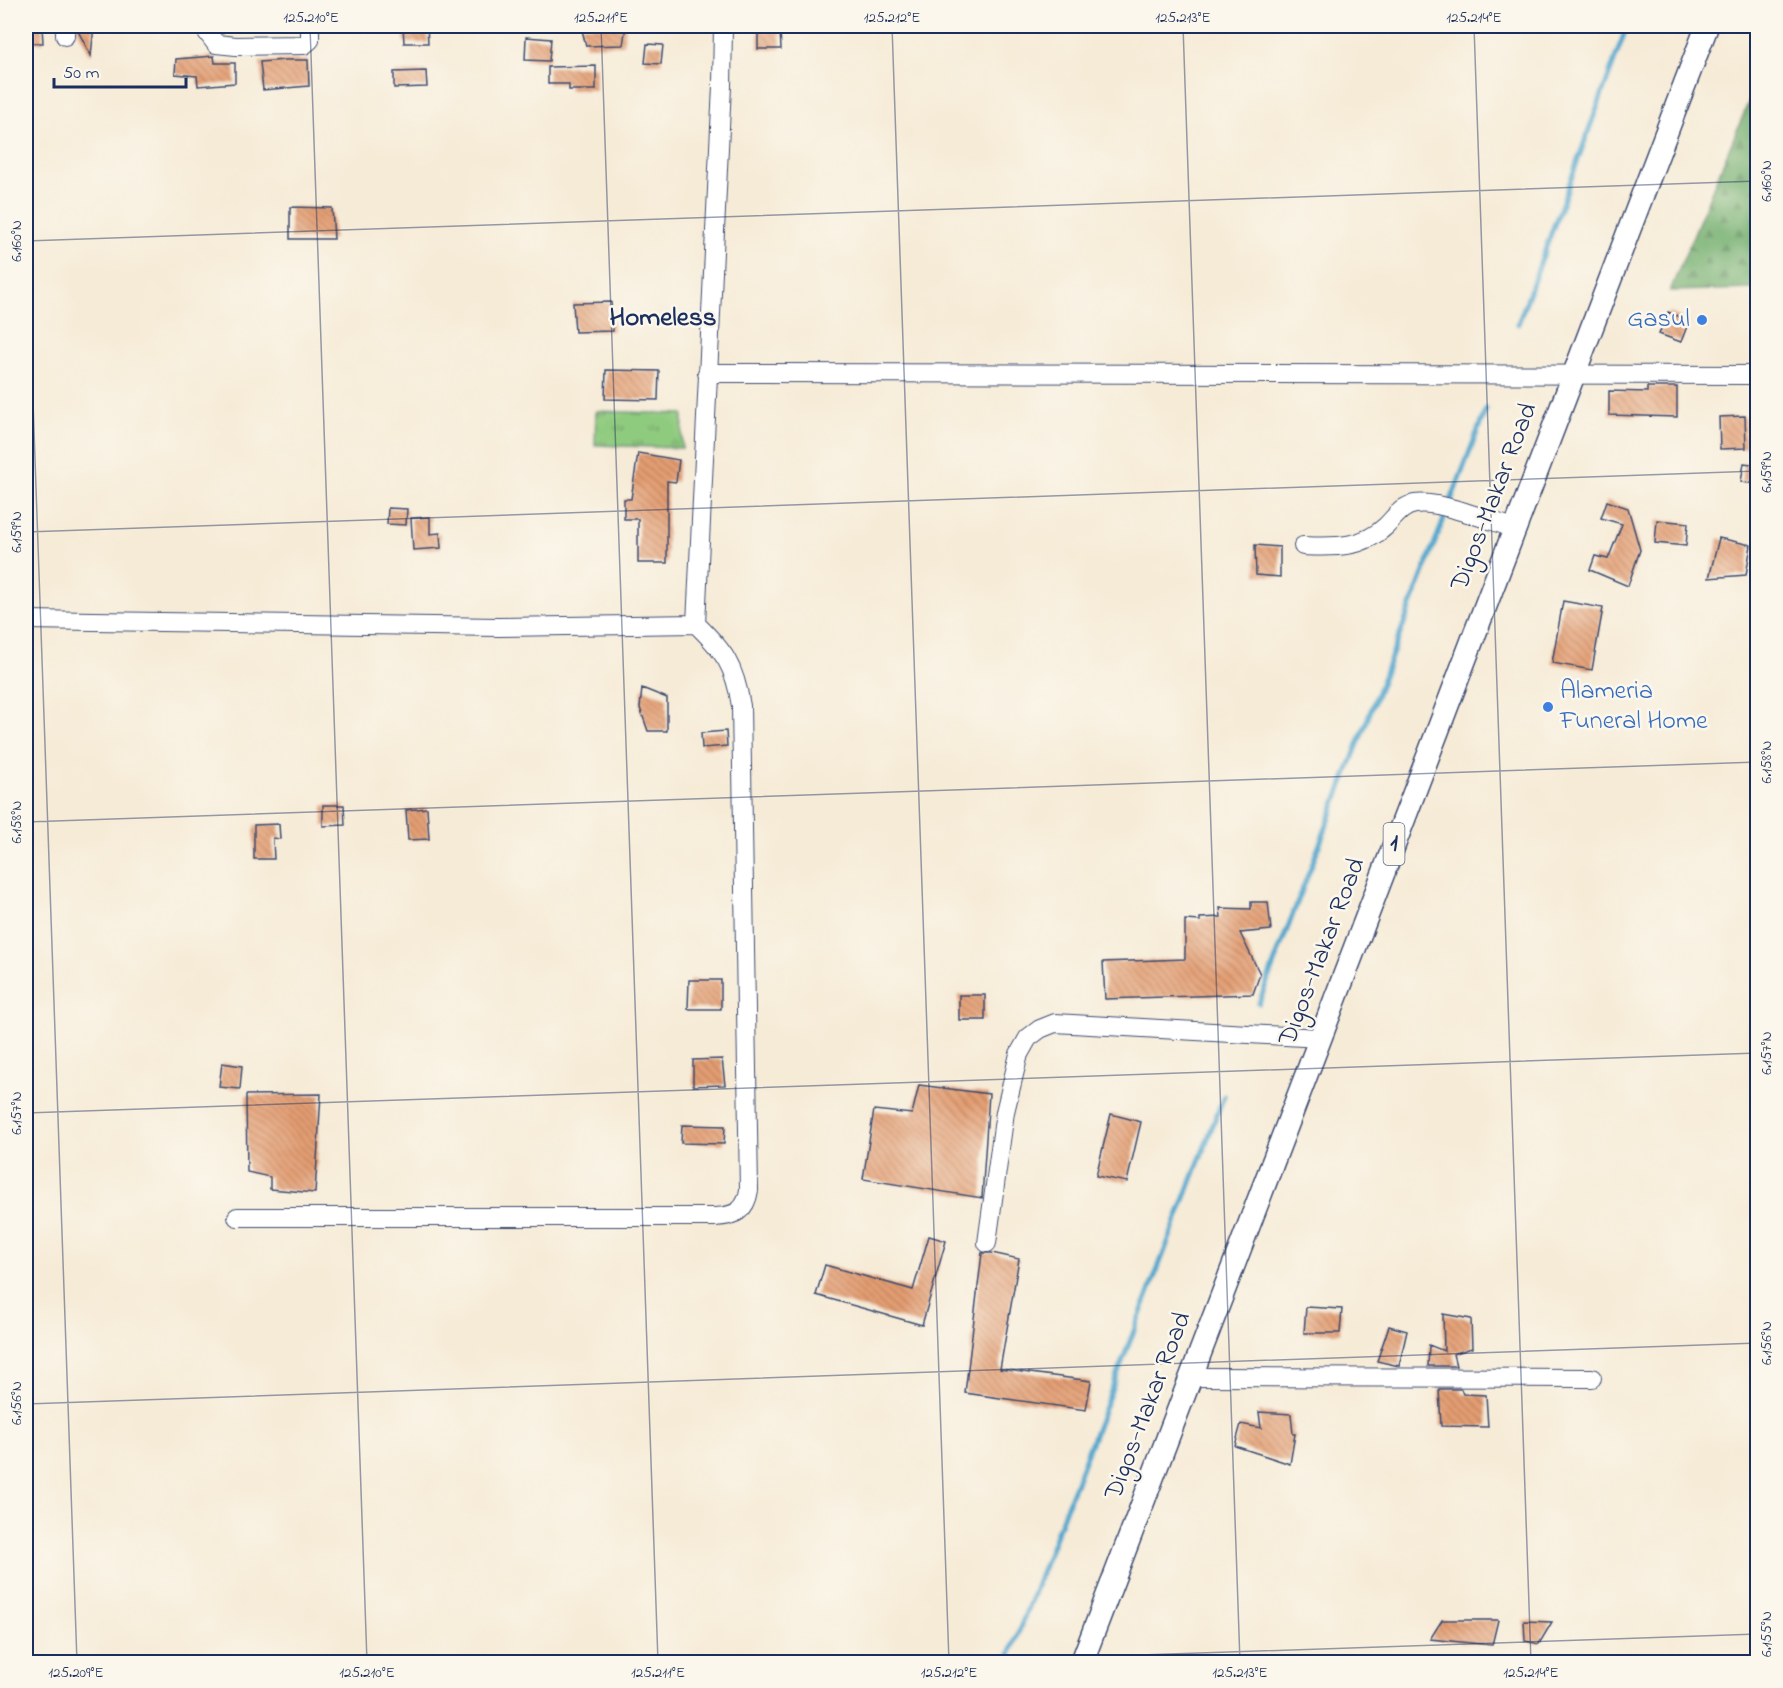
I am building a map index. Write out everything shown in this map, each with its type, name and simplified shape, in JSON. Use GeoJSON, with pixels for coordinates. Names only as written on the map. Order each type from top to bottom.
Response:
{"type":"FeatureCollection","features":[{"type":"Feature","properties":{"kind":"main road","name":"Digos-Makar Road"},"geometry":{"type":"LineString","coordinates":[[1082,1662],[1707,26]]}},
{"type":"Feature","properties":{"kind":"street"},"geometry":{"type":"LineString","coordinates":[[205,26],[216,44],[236,46],[304,45],[310,40],[310,26]]}},
{"type":"Feature","properties":{"kind":"street"},"geometry":{"type":"LineString","coordinates":[[696,624],[723,26]]}},
{"type":"Feature","properties":{"kind":"street"},"geometry":{"type":"LineString","coordinates":[[707,373],[1758,375]]}},
{"type":"Feature","properties":{"kind":"street"},"geometry":{"type":"LineString","coordinates":[[1303,546],[1339,547],[1356,544],[1369,539],[1385,527],[1400,511],[1413,504],[1424,503],[1514,528]]}},
{"type":"Feature","properties":{"kind":"street"},"geometry":{"type":"LineString","coordinates":[[26,620],[499,627],[696,624],[715,643],[730,665],[738,685],[741,706],[748,1190],[744,1208],[736,1214],[716,1217],[237,1217]]}},
{"type":"Feature","properties":{"kind":"street"},"geometry":{"type":"LineString","coordinates":[[987,1243],[1005,1112],[1019,1054],[1028,1038],[1040,1029],[1055,1023],[1320,1038]]}},
{"type":"Feature","properties":{"kind":"street"},"geometry":{"type":"LineString","coordinates":[[1191,1377],[1592,1378]]}},
{"type":"Feature","properties":{"kind":"green space"},"geometry":{"type":"Polygon","coordinates":[[[1757,82],[1757,289],[1670,291],[1757,82]]]}},
{"type":"Feature","properties":{"kind":"green space"},"geometry":{"type":"Polygon","coordinates":[[[596,411],[683,414],[682,448],[595,445],[596,411]]]}},
{"type":"Feature","properties":{"kind":"building"},"geometry":{"type":"Polygon","coordinates":[[[26,26],[42,26],[43,43],[26,43],[26,26]]]}},
{"type":"Feature","properties":{"kind":"building"},"geometry":{"type":"Polygon","coordinates":[[[94,26],[91,56],[76,27],[94,26]]]}},
{"type":"Feature","properties":{"kind":"building"},"geometry":{"type":"Polygon","coordinates":[[[403,26],[427,26],[428,43],[404,43],[403,26]]]}},
{"type":"Feature","properties":{"kind":"building"},"geometry":{"type":"Polygon","coordinates":[[[581,26],[626,26],[623,45],[586,46],[581,26]]]}},
{"type":"Feature","properties":{"kind":"building"},"geometry":{"type":"Polygon","coordinates":[[[758,30],[780,30],[781,49],[758,49],[758,30]]]}},
{"type":"Feature","properties":{"kind":"building"},"geometry":{"type":"Polygon","coordinates":[[[526,37],[551,39],[549,61],[525,60],[526,37]]]}},
{"type":"Feature","properties":{"kind":"building"},"geometry":{"type":"Polygon","coordinates":[[[647,44],[663,45],[661,64],[645,63],[647,44]]]}},
{"type":"Feature","properties":{"kind":"building"},"geometry":{"type":"Polygon","coordinates":[[[214,56],[215,63],[235,63],[235,83],[198,86],[197,76],[175,74],[176,59],[214,56]]]}},
{"type":"Feature","properties":{"kind":"building"},"geometry":{"type":"Polygon","coordinates":[[[308,60],[309,86],[263,90],[260,62],[308,60]]]}},
{"type":"Feature","properties":{"kind":"building"},"geometry":{"type":"Polygon","coordinates":[[[596,66],[596,90],[569,90],[569,84],[548,84],[548,67],[596,66]]]}},
{"type":"Feature","properties":{"kind":"building"},"geometry":{"type":"Polygon","coordinates":[[[426,71],[427,87],[394,88],[394,72],[426,71]]]}},
{"type":"Feature","properties":{"kind":"building"},"geometry":{"type":"Polygon","coordinates":[[[290,207],[332,208],[334,239],[290,239],[290,207]]]}},
{"type":"Feature","properties":{"kind":"building"},"geometry":{"type":"Polygon","coordinates":[[[611,302],[613,331],[575,332],[573,303],[611,302]]]}},
{"type":"Feature","properties":{"kind":"building"},"geometry":{"type":"Polygon","coordinates":[[[1668,312],[1689,321],[1681,342],[1659,334],[1668,312]]]}},
{"type":"Feature","properties":{"kind":"building"},"geometry":{"type":"Polygon","coordinates":[[[606,370],[659,371],[658,400],[605,399],[606,370]]]}},
{"type":"Feature","properties":{"kind":"building"},"geometry":{"type":"Polygon","coordinates":[[[1647,387],[1677,387],[1677,417],[1609,415],[1609,391],[1647,392],[1647,387]]]}},
{"type":"Feature","properties":{"kind":"building"},"geometry":{"type":"Polygon","coordinates":[[[1745,416],[1746,448],[1720,449],[1719,417],[1745,416]]]}},
{"type":"Feature","properties":{"kind":"building"},"geometry":{"type":"Polygon","coordinates":[[[638,453],[679,460],[676,482],[667,481],[667,563],[638,563],[638,519],[624,519],[624,499],[631,499],[638,453]]]}},
{"type":"Feature","properties":{"kind":"building"},"geometry":{"type":"Polygon","coordinates":[[[1744,463],[1758,465],[1758,484],[1741,482],[1744,463]]]}},
{"type":"Feature","properties":{"kind":"building"},"geometry":{"type":"Polygon","coordinates":[[[1607,501],[1628,508],[1640,550],[1628,586],[1590,570],[1595,556],[1608,559],[1622,524],[1601,518],[1607,501]]]}},
{"type":"Feature","properties":{"kind":"building"},"geometry":{"type":"Polygon","coordinates":[[[388,508],[407,509],[406,525],[387,524],[388,508]]]}},
{"type":"Feature","properties":{"kind":"building"},"geometry":{"type":"Polygon","coordinates":[[[430,517],[430,534],[440,533],[441,548],[413,550],[411,518],[430,517]]]}},
{"type":"Feature","properties":{"kind":"building"},"geometry":{"type":"Polygon","coordinates":[[[1657,520],[1688,523],[1686,546],[1655,543],[1657,520]]]}},
{"type":"Feature","properties":{"kind":"building"},"geometry":{"type":"Polygon","coordinates":[[[1719,538],[1751,545],[1746,575],[1709,578],[1719,538]]]}},
{"type":"Feature","properties":{"kind":"building"},"geometry":{"type":"Polygon","coordinates":[[[1255,545],[1280,547],[1280,577],[1256,575],[1255,545]]]}},
{"type":"Feature","properties":{"kind":"building"},"geometry":{"type":"Polygon","coordinates":[[[1563,601],[1603,608],[1592,670],[1552,663],[1563,601]]]}},
{"type":"Feature","properties":{"kind":"building"},"geometry":{"type":"Polygon","coordinates":[[[642,688],[667,698],[667,731],[648,731],[640,708],[642,688]]]}},
{"type":"Feature","properties":{"kind":"building"},"geometry":{"type":"Polygon","coordinates":[[[726,731],[727,746],[702,748],[701,733],[726,731]]]}},
{"type":"Feature","properties":{"kind":"building"},"geometry":{"type":"Polygon","coordinates":[[[323,805],[344,805],[345,825],[323,826],[323,805]]]}},
{"type":"Feature","properties":{"kind":"building"},"geometry":{"type":"Polygon","coordinates":[[[427,808],[429,839],[408,840],[406,810],[427,808]]]}},
{"type":"Feature","properties":{"kind":"building"},"geometry":{"type":"Polygon","coordinates":[[[279,824],[280,839],[273,838],[274,859],[254,859],[254,825],[279,824]]]}},
{"type":"Feature","properties":{"kind":"building"},"geometry":{"type":"Polygon","coordinates":[[[1251,902],[1268,902],[1271,930],[1240,933],[1260,974],[1253,994],[1105,999],[1103,962],[1185,959],[1185,920],[1200,921],[1200,918],[1221,917],[1220,908],[1251,909],[1251,902]]]}},
{"type":"Feature","properties":{"kind":"building"},"geometry":{"type":"Polygon","coordinates":[[[689,980],[721,980],[721,1009],[688,1009],[689,980]]]}},
{"type":"Feature","properties":{"kind":"building"},"geometry":{"type":"Polygon","coordinates":[[[959,995],[985,995],[985,1020],[959,1020],[959,995]]]}},
{"type":"Feature","properties":{"kind":"building"},"geometry":{"type":"Polygon","coordinates":[[[722,1059],[725,1085],[693,1086],[693,1060],[722,1059]]]}},
{"type":"Feature","properties":{"kind":"building"},"geometry":{"type":"Polygon","coordinates":[[[222,1063],[242,1066],[240,1089],[219,1087],[222,1063]]]}},
{"type":"Feature","properties":{"kind":"building"},"geometry":{"type":"Polygon","coordinates":[[[919,1085],[989,1094],[982,1198],[863,1179],[874,1110],[912,1114],[919,1085]]]}},
{"type":"Feature","properties":{"kind":"building"},"geometry":{"type":"Polygon","coordinates":[[[321,1094],[315,1193],[270,1189],[270,1177],[247,1172],[246,1095],[321,1094]]]}},
{"type":"Feature","properties":{"kind":"building"},"geometry":{"type":"Polygon","coordinates":[[[1111,1114],[1141,1122],[1127,1182],[1096,1176],[1111,1114]]]}},
{"type":"Feature","properties":{"kind":"building"},"geometry":{"type":"Polygon","coordinates":[[[682,1125],[725,1126],[724,1144],[681,1143],[682,1125]]]}},
{"type":"Feature","properties":{"kind":"building"},"geometry":{"type":"Polygon","coordinates":[[[929,1236],[946,1241],[922,1325],[816,1295],[825,1265],[913,1290],[929,1236]]]}},
{"type":"Feature","properties":{"kind":"building"},"geometry":{"type":"Polygon","coordinates":[[[982,1253],[1019,1259],[1000,1369],[1091,1381],[1086,1410],[965,1393],[982,1253]]]}},
{"type":"Feature","properties":{"kind":"building"},"geometry":{"type":"Polygon","coordinates":[[[1306,1307],[1342,1309],[1340,1333],[1304,1333],[1306,1307]]]}},
{"type":"Feature","properties":{"kind":"building"},"geometry":{"type":"Polygon","coordinates":[[[1443,1314],[1471,1319],[1472,1348],[1453,1354],[1456,1366],[1428,1366],[1429,1345],[1444,1351],[1443,1314]]]}},
{"type":"Feature","properties":{"kind":"building"},"geometry":{"type":"Polygon","coordinates":[[[1389,1326],[1407,1331],[1399,1366],[1377,1361],[1389,1326]]]}},
{"type":"Feature","properties":{"kind":"building"},"geometry":{"type":"Polygon","coordinates":[[[1439,1389],[1461,1389],[1463,1394],[1486,1395],[1488,1427],[1441,1426],[1439,1389]]]}},
{"type":"Feature","properties":{"kind":"building"},"geometry":{"type":"Polygon","coordinates":[[[1259,1412],[1291,1414],[1293,1434],[1295,1434],[1290,1464],[1235,1446],[1241,1424],[1261,1428],[1259,1412]]]}},
{"type":"Feature","properties":{"kind":"building"},"geometry":{"type":"Polygon","coordinates":[[[1442,1620],[1498,1620],[1492,1645],[1430,1639],[1442,1620]]]}},
{"type":"Feature","properties":{"kind":"building"},"geometry":{"type":"Polygon","coordinates":[[[1524,1621],[1552,1622],[1539,1644],[1525,1641],[1524,1621]]]}},
{"type":"Feature","properties":{"kind":"waterway"},"geometry":{"type":"LineString","coordinates":[[1518,324],[1627,26]]}},
{"type":"Feature","properties":{"kind":"waterway"},"geometry":{"type":"LineString","coordinates":[[1259,1003],[1486,409]]}},
{"type":"Feature","properties":{"kind":"waterway"},"geometry":{"type":"LineString","coordinates":[[1007,1662],[1224,1096]]}},
{"type":"Feature","properties":{"kind":"place","name":"Gasul"},"geometry":{"type":"Point","coordinates":[1702,320]}},
{"type":"Feature","properties":{"kind":"place","name":"Alameria Funeral Home"},"geometry":{"type":"Point","coordinates":[1548,707]}},
{"type":"Feature","properties":{"kind":"district","name":"Homeless"},"geometry":{"type":"Point","coordinates":[663,318]}}]}
